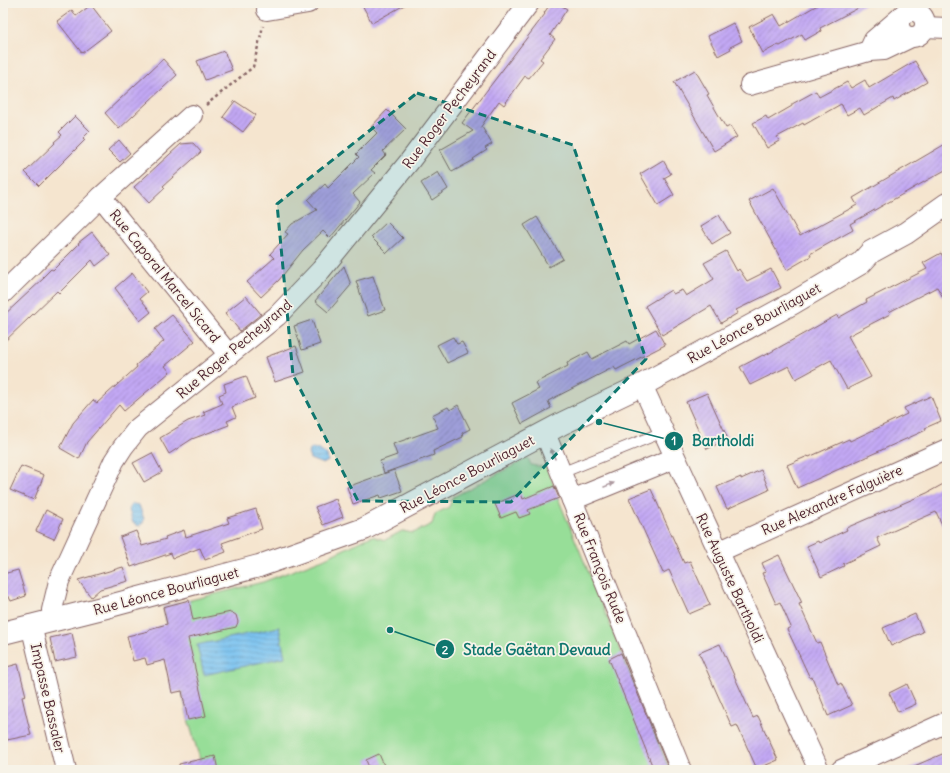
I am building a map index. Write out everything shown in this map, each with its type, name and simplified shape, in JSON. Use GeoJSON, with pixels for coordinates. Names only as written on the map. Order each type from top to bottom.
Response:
{"type":"FeatureCollection","features":[{"type":"Feature","properties":{"kind":"main road","name":"Rue Léonce Bourliaguet"},"geometry":{"type":"LineString","coordinates":[[3,633],[259,566],[364,529],[545,433],[642,385],[793,303],[861,263],[871,252],[906,233],[947,204]]}},
{"type":"Feature","properties":{"kind":"main road","name":"Rue Léonce Bourliaguet"},"geometry":{"type":"LineString","coordinates":[[861,263],[878,261],[918,238],[947,218]]}},
{"type":"Feature","properties":{"kind":"street"},"geometry":{"type":"LineString","coordinates":[[265,19],[308,3]]}},
{"type":"Feature","properties":{"kind":"street","name":"Rue Roger Pecheyrand"},"geometry":{"type":"LineString","coordinates":[[44,622],[52,610],[59,581],[114,462],[123,447],[138,428],[277,316],[321,270],[409,162],[529,3]]}},
{"type":"Feature","properties":{"kind":"street"},"geometry":{"type":"LineString","coordinates":[[869,51],[874,40],[906,10],[921,14],[925,22],[918,32]]}},
{"type":"Feature","properties":{"kind":"street"},"geometry":{"type":"LineString","coordinates":[[750,85],[869,51],[884,50],[918,32],[947,28]]}},
{"type":"Feature","properties":{"kind":"street","name":"Rue Caporal Marcel Sicard"},"geometry":{"type":"LineString","coordinates":[[3,293],[101,197],[199,110]]}},
{"type":"Feature","properties":{"kind":"street","name":"Rue Caporal Marcel Sicard"},"geometry":{"type":"LineString","coordinates":[[101,197],[230,355]]}},
{"type":"Feature","properties":{"kind":"street","name":"Rue Auguste Bartholdi"},"geometry":{"type":"LineString","coordinates":[[642,385],[819,770]]}},
{"type":"Feature","properties":{"kind":"street","name":"Rue François Rude"},"geometry":{"type":"LineString","coordinates":[[545,433],[681,770]]}},
{"type":"Feature","properties":{"kind":"street","name":"Rue Alexandre Falguière"},"geometry":{"type":"LineString","coordinates":[[718,552],[947,449]]}},
{"type":"Feature","properties":{"kind":"street"},"geometry":{"type":"LineString","coordinates":[[572,500],[675,458]]}},
{"type":"Feature","properties":{"kind":"street","name":"Impasse Bassaler"},"geometry":{"type":"LineString","coordinates":[[44,622],[66,770]]}},
{"type":"Feature","properties":{"kind":"street"},"geometry":{"type":"LineString","coordinates":[[841,770],[947,722]]}},
{"type":"Feature","properties":{"kind":"lane"},"geometry":{"type":"LineString","coordinates":[[561,473],[663,432]]}},
{"type":"Feature","properties":{"kind":"path"},"geometry":{"type":"LineString","coordinates":[[199,110],[253,67],[265,19]]}},
{"type":"Feature","properties":{"kind":"highlighted area"},"geometry":{"type":"Polygon","coordinates":[[[417,93],[573,145],[646,359],[511,502],[358,501],[293,375],[277,204],[417,93]]]}},
{"type":"Feature","properties":{"kind":"green space"},"geometry":{"type":"Polygon","coordinates":[[[528,458],[531,465],[548,468],[558,498],[670,770],[203,770],[188,719],[163,607],[263,582],[323,559],[372,536],[385,540],[402,531],[413,533],[432,524],[435,514],[449,507],[453,497],[528,458]]]}},
{"type":"Feature","properties":{"kind":"water"},"geometry":{"type":"Polygon","coordinates":[[[312,448],[317,449],[327,455],[328,461],[323,464],[310,459],[308,453],[312,448]]]}},
{"type":"Feature","properties":{"kind":"water"},"geometry":{"type":"Polygon","coordinates":[[[133,504],[139,505],[144,519],[143,523],[139,526],[133,523],[129,510],[130,506],[133,504]]]}},
{"type":"Feature","properties":{"kind":"water"},"geometry":{"type":"Polygon","coordinates":[[[279,627],[285,657],[204,675],[197,645],[279,627]]]}},
{"type":"Feature","properties":{"kind":"building"},"geometry":{"type":"Polygon","coordinates":[[[361,3],[408,3],[372,23],[361,3]]]}},
{"type":"Feature","properties":{"kind":"building"},"geometry":{"type":"Polygon","coordinates":[[[551,3],[557,3],[567,9],[550,35],[555,39],[540,59],[543,61],[529,78],[525,76],[504,105],[499,101],[480,128],[482,127],[492,144],[485,148],[487,150],[473,159],[474,160],[452,172],[440,150],[473,131],[462,123],[545,14],[544,13],[551,3]]]}},
{"type":"Feature","properties":{"kind":"building"},"geometry":{"type":"Polygon","coordinates":[[[821,3],[868,3],[820,28],[821,31],[805,40],[802,34],[763,53],[749,27],[774,14],[781,26],[821,3]]]}},
{"type":"Feature","properties":{"kind":"building"},"geometry":{"type":"Polygon","coordinates":[[[91,5],[111,31],[82,53],[57,21],[72,10],[76,16],[91,5]]]}},
{"type":"Feature","properties":{"kind":"building"},"geometry":{"type":"Polygon","coordinates":[[[733,23],[742,41],[730,47],[731,49],[718,56],[708,36],[733,23]]]}},
{"type":"Feature","properties":{"kind":"building"},"geometry":{"type":"Polygon","coordinates":[[[224,51],[232,70],[205,80],[197,61],[224,51]]]}},
{"type":"Feature","properties":{"kind":"building"},"geometry":{"type":"Polygon","coordinates":[[[163,59],[177,75],[119,129],[105,113],[163,59]]]}},
{"type":"Feature","properties":{"kind":"building"},"geometry":{"type":"Polygon","coordinates":[[[915,61],[927,82],[894,101],[893,98],[864,115],[860,108],[847,115],[841,104],[804,125],[803,123],[777,137],[779,141],[767,148],[753,123],[766,116],[768,120],[792,106],[792,104],[816,91],[819,97],[847,82],[851,88],[865,80],[869,88],[915,61]]]}},
{"type":"Feature","properties":{"kind":"building"},"geometry":{"type":"Polygon","coordinates":[[[695,70],[709,94],[707,95],[726,128],[730,126],[737,137],[714,151],[674,82],[695,70]]]}},
{"type":"Feature","properties":{"kind":"building"},"geometry":{"type":"Polygon","coordinates":[[[235,101],[256,115],[243,132],[223,117],[235,101]]]}},
{"type":"Feature","properties":{"kind":"building"},"geometry":{"type":"Polygon","coordinates":[[[387,110],[406,129],[383,151],[386,155],[371,170],[375,173],[353,194],[360,202],[330,238],[323,231],[303,250],[279,280],[261,297],[247,282],[274,258],[270,254],[288,234],[285,232],[292,224],[317,210],[308,200],[325,184],[328,188],[359,157],[356,154],[377,133],[371,127],[387,110]]]}},
{"type":"Feature","properties":{"kind":"building"},"geometry":{"type":"Polygon","coordinates":[[[75,116],[90,131],[83,138],[85,140],[39,186],[25,172],[55,143],[54,142],[62,135],[59,132],[75,116]]]}},
{"type":"Feature","properties":{"kind":"building"},"geometry":{"type":"Polygon","coordinates":[[[119,140],[130,153],[120,162],[108,150],[119,140]]]}},
{"type":"Feature","properties":{"kind":"building"},"geometry":{"type":"Polygon","coordinates":[[[193,143],[201,152],[163,186],[165,188],[149,203],[134,187],[181,144],[193,143]]]}},
{"type":"Feature","properties":{"kind":"building"},"geometry":{"type":"Polygon","coordinates":[[[947,143],[947,169],[850,224],[853,230],[810,254],[811,256],[787,270],[749,201],[773,188],[800,236],[857,205],[853,198],[947,143]]]}},
{"type":"Feature","properties":{"kind":"building"},"geometry":{"type":"Polygon","coordinates":[[[663,160],[671,174],[664,178],[674,195],[658,205],[640,174],[663,160]]]}},
{"type":"Feature","properties":{"kind":"building"},"geometry":{"type":"Polygon","coordinates":[[[438,172],[448,189],[432,200],[421,183],[438,172]]]}},
{"type":"Feature","properties":{"kind":"building"},"geometry":{"type":"Polygon","coordinates":[[[719,215],[730,233],[712,244],[701,226],[719,215]]]}},
{"type":"Feature","properties":{"kind":"building"},"geometry":{"type":"Polygon","coordinates":[[[537,217],[563,259],[549,267],[524,225],[537,217]]]}},
{"type":"Feature","properties":{"kind":"building"},"geometry":{"type":"Polygon","coordinates":[[[387,222],[403,238],[387,253],[371,237],[387,222]]]}},
{"type":"Feature","properties":{"kind":"building"},"geometry":{"type":"Polygon","coordinates":[[[92,232],[110,255],[96,266],[92,260],[59,293],[57,291],[3,343],[3,316],[44,278],[43,277],[51,269],[53,270],[79,244],[78,243],[92,232]]]}},
{"type":"Feature","properties":{"kind":"building"},"geometry":{"type":"Polygon","coordinates":[[[726,251],[737,271],[739,269],[747,281],[771,269],[781,288],[736,310],[738,313],[721,323],[711,306],[662,335],[645,306],[671,290],[673,294],[682,290],[686,296],[714,279],[704,263],[726,251]]]}},
{"type":"Feature","properties":{"kind":"building"},"geometry":{"type":"Polygon","coordinates":[[[941,253],[947,265],[947,304],[937,287],[889,312],[890,314],[848,336],[871,377],[847,389],[831,360],[796,379],[789,366],[750,385],[740,367],[763,355],[764,356],[837,315],[838,318],[867,302],[866,300],[927,269],[923,263],[941,253]]]}},
{"type":"Feature","properties":{"kind":"building"},"geometry":{"type":"Polygon","coordinates":[[[344,266],[351,285],[328,312],[315,301],[344,266]]]}},
{"type":"Feature","properties":{"kind":"building"},"geometry":{"type":"Polygon","coordinates":[[[132,273],[147,292],[140,298],[151,312],[140,321],[115,288],[132,273]]]}},
{"type":"Feature","properties":{"kind":"building"},"geometry":{"type":"Polygon","coordinates":[[[373,276],[385,310],[368,316],[356,281],[373,276]]]}},
{"type":"Feature","properties":{"kind":"building"},"geometry":{"type":"Polygon","coordinates":[[[246,296],[261,314],[240,331],[225,313],[246,296]]]}},
{"type":"Feature","properties":{"kind":"building"},"geometry":{"type":"Polygon","coordinates":[[[172,315],[195,341],[165,366],[170,372],[124,411],[119,405],[87,442],[79,459],[60,448],[73,423],[93,400],[97,403],[137,367],[136,365],[164,341],[155,329],[172,315]]]}},
{"type":"Feature","properties":{"kind":"building"},"geometry":{"type":"Polygon","coordinates":[[[312,320],[320,344],[302,350],[294,326],[312,320]]]}},
{"type":"Feature","properties":{"kind":"building"},"geometry":{"type":"Polygon","coordinates":[[[656,329],[665,345],[616,370],[614,367],[548,401],[551,408],[522,424],[512,403],[539,389],[535,383],[568,366],[567,363],[588,352],[592,359],[627,341],[629,344],[656,329]]]}},
{"type":"Feature","properties":{"kind":"building"},"geometry":{"type":"Polygon","coordinates":[[[453,337],[457,344],[462,342],[468,353],[447,363],[437,345],[453,337]]]}},
{"type":"Feature","properties":{"kind":"building"},"geometry":{"type":"Polygon","coordinates":[[[296,346],[305,372],[275,382],[266,357],[296,346]]]}},
{"type":"Feature","properties":{"kind":"building"},"geometry":{"type":"Polygon","coordinates":[[[246,376],[255,398],[232,407],[236,417],[227,421],[229,425],[192,439],[169,454],[160,438],[188,421],[205,415],[203,412],[222,404],[219,395],[226,392],[224,384],[246,376]]]}},
{"type":"Feature","properties":{"kind":"building"},"geometry":{"type":"Polygon","coordinates":[[[707,393],[728,439],[707,449],[686,402],[707,393]]]}},
{"type":"Feature","properties":{"kind":"building"},"geometry":{"type":"Polygon","coordinates":[[[931,396],[941,421],[925,428],[926,430],[797,488],[787,465],[849,439],[850,441],[907,414],[904,408],[931,396]]]}},
{"type":"Feature","properties":{"kind":"building"},"geometry":{"type":"Polygon","coordinates":[[[458,405],[470,429],[462,433],[463,437],[433,451],[434,455],[384,473],[380,461],[397,455],[393,444],[438,428],[432,415],[448,407],[450,410],[458,405]]]}},
{"type":"Feature","properties":{"kind":"building"},"geometry":{"type":"Polygon","coordinates":[[[152,453],[162,472],[144,482],[133,463],[152,453]]]}},
{"type":"Feature","properties":{"kind":"building"},"geometry":{"type":"Polygon","coordinates":[[[21,466],[44,475],[34,500],[10,490],[21,466]]]}},
{"type":"Feature","properties":{"kind":"building"},"geometry":{"type":"Polygon","coordinates":[[[394,470],[402,491],[381,498],[380,495],[353,504],[347,487],[394,470]]]}},
{"type":"Feature","properties":{"kind":"building"},"geometry":{"type":"Polygon","coordinates":[[[761,470],[769,490],[727,509],[717,487],[761,470]]]}},
{"type":"Feature","properties":{"kind":"building"},"geometry":{"type":"Polygon","coordinates":[[[947,482],[947,535],[936,512],[877,538],[881,546],[843,564],[844,566],[821,577],[807,546],[818,541],[819,543],[847,530],[846,528],[927,493],[947,482]]]}},
{"type":"Feature","properties":{"kind":"building"},"geometry":{"type":"Polygon","coordinates":[[[554,486],[559,498],[528,510],[530,514],[519,518],[516,512],[501,518],[495,504],[521,493],[523,499],[554,486]]]}},
{"type":"Feature","properties":{"kind":"building"},"geometry":{"type":"Polygon","coordinates":[[[651,489],[684,563],[690,561],[710,605],[689,614],[669,570],[663,573],[629,498],[651,489]]]}},
{"type":"Feature","properties":{"kind":"building"},"geometry":{"type":"Polygon","coordinates":[[[336,499],[343,517],[323,525],[315,507],[336,499]]]}},
{"type":"Feature","properties":{"kind":"building"},"geometry":{"type":"Polygon","coordinates":[[[256,509],[262,529],[222,543],[226,552],[205,560],[200,548],[173,558],[171,553],[131,567],[120,537],[136,531],[142,546],[166,539],[165,537],[184,530],[186,537],[229,523],[227,518],[256,509]]]}},
{"type":"Feature","properties":{"kind":"building"},"geometry":{"type":"Polygon","coordinates":[[[46,510],[63,519],[54,539],[36,531],[46,510]]]}},
{"type":"Feature","properties":{"kind":"building"},"geometry":{"type":"Polygon","coordinates":[[[779,555],[802,603],[799,604],[817,643],[820,642],[838,685],[841,683],[852,705],[828,716],[812,677],[810,678],[787,629],[791,627],[780,602],[776,604],[762,573],[766,572],[762,563],[779,555]]]}},
{"type":"Feature","properties":{"kind":"building"},"geometry":{"type":"Polygon","coordinates":[[[123,567],[128,581],[100,589],[91,597],[78,580],[123,567]]]}},
{"type":"Feature","properties":{"kind":"building"},"geometry":{"type":"Polygon","coordinates":[[[18,570],[26,596],[11,601],[9,597],[3,598],[3,574],[18,570]]]}},
{"type":"Feature","properties":{"kind":"building"},"geometry":{"type":"Polygon","coordinates":[[[189,600],[193,620],[231,612],[236,615],[238,622],[236,627],[188,638],[206,716],[188,720],[182,691],[172,693],[165,660],[147,665],[145,658],[133,661],[127,636],[149,631],[149,629],[167,624],[163,607],[189,600]]]}},
{"type":"Feature","properties":{"kind":"building"},"geometry":{"type":"Polygon","coordinates":[[[915,614],[923,632],[891,646],[883,628],[915,614]]]}},
{"type":"Feature","properties":{"kind":"building"},"geometry":{"type":"Polygon","coordinates":[[[72,633],[77,657],[55,662],[50,638],[72,633]]]}},
{"type":"Feature","properties":{"kind":"building"},"geometry":{"type":"Polygon","coordinates":[[[720,644],[753,718],[758,716],[778,760],[757,769],[737,725],[732,727],[699,653],[720,644]]]}},
{"type":"Feature","properties":{"kind":"building"},"geometry":{"type":"Polygon","coordinates":[[[621,653],[669,770],[654,770],[609,659],[621,653]]]}},
{"type":"Feature","properties":{"kind":"building"},"geometry":{"type":"Polygon","coordinates":[[[18,664],[26,696],[22,697],[31,735],[7,740],[3,724],[3,719],[7,718],[3,700],[3,668],[18,664]]]}},
{"type":"Feature","properties":{"kind":"building"},"geometry":{"type":"Polygon","coordinates":[[[907,684],[916,704],[898,712],[889,693],[907,684]]]}},
{"type":"Feature","properties":{"kind":"building"},"geometry":{"type":"Polygon","coordinates":[[[947,752],[947,770],[905,770],[947,752]]]}},
{"type":"Feature","properties":{"kind":"building"},"geometry":{"type":"Polygon","coordinates":[[[379,754],[386,770],[370,770],[366,760],[379,754]]]}},
{"type":"Feature","properties":{"kind":"building"},"geometry":{"type":"Polygon","coordinates":[[[215,756],[218,770],[179,770],[179,764],[215,756]]]}},
{"type":"Feature","properties":{"kind":"place","name":"Bartholdi"},"geometry":{"type":"Point","coordinates":[599,422]}},
{"type":"Feature","properties":{"kind":"place","name":"Stade Gaëtan Devaud"},"geometry":{"type":"Point","coordinates":[390,630]}}]}
